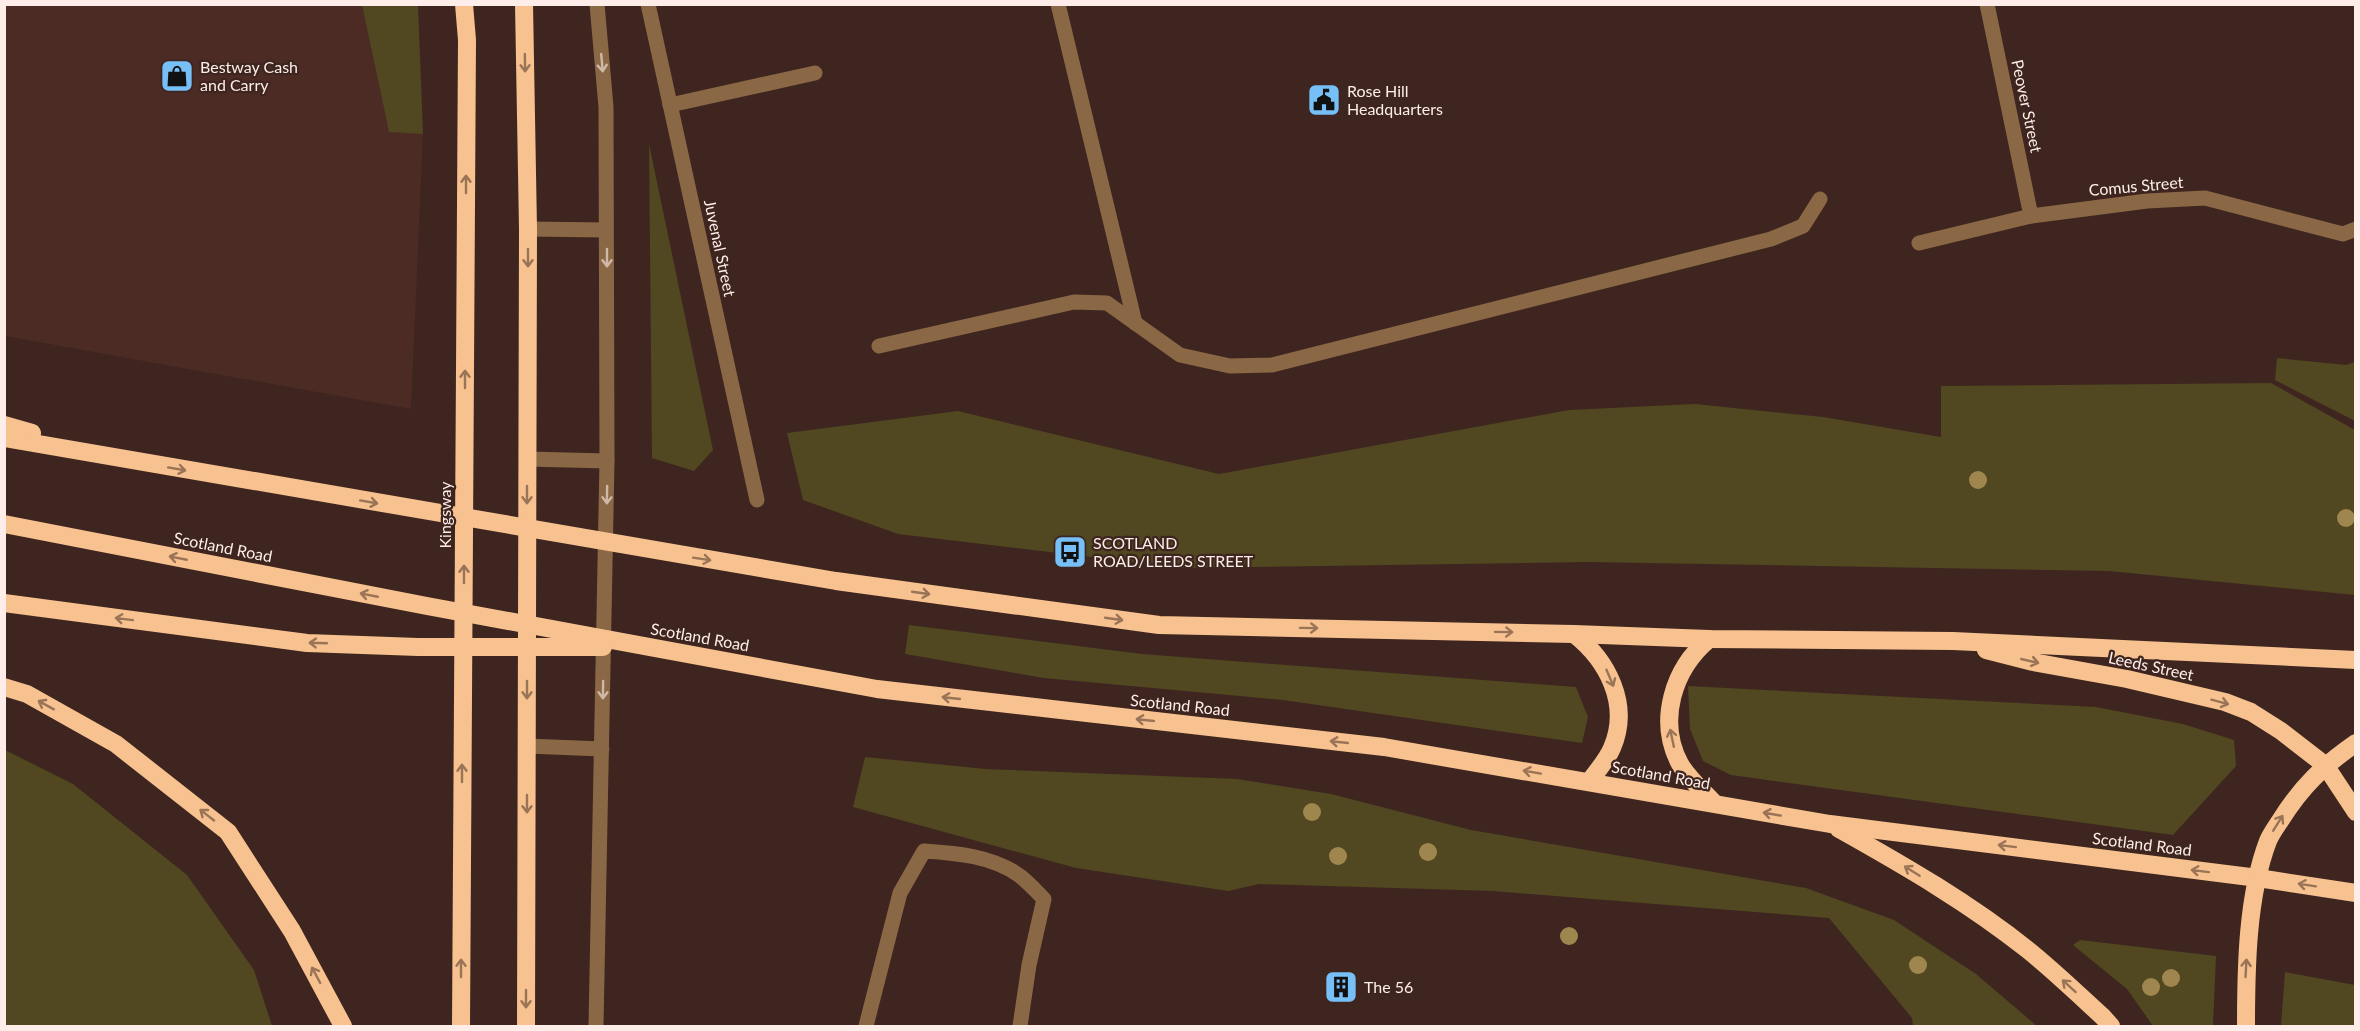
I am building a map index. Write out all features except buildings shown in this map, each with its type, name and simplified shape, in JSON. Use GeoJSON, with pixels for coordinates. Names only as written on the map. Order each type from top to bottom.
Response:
{"type":"FeatureCollection","features":[{"type":"Feature","properties":{"kind":"highway","name":"Kingsway"},"geometry":{"type":"LineString","coordinates":[[461,1026],[467,39],[464,4]]}},
{"type":"Feature","properties":{"kind":"highway"},"geometry":{"type":"LineString","coordinates":[[524,4],[528,229],[526,1026]]}},
{"type":"Feature","properties":{"kind":"highway"},"geometry":{"type":"LineString","coordinates":[[4,424],[120,459]]}},
{"type":"Feature","properties":{"kind":"highway"},"geometry":{"type":"LineString","coordinates":[[4,438],[863,585],[1159,625],[1709,639],[1953,641],[2355,660]]}},
{"type":"Feature","properties":{"kind":"highway","name":"Scotland Road"},"geometry":{"type":"LineString","coordinates":[[4,524],[427,606],[877,689],[1384,747],[1830,824],[2258,878],[2355,893]]}},
{"type":"Feature","properties":{"kind":"highway"},"geometry":{"type":"LineString","coordinates":[[4,603],[307,643],[418,647],[651,648]]}},
{"type":"Feature","properties":{"kind":"highway"},"geometry":{"type":"LineString","coordinates":[[1574,634],[1590,647],[1605,666],[1618,703],[1617,725],[1612,747],[1589,782]]}},
{"type":"Feature","properties":{"kind":"highway"},"geometry":{"type":"LineString","coordinates":[[1709,639],[1694,652],[1681,672],[1672,692],[1669,715],[1671,738],[1680,765],[1714,803]]}},
{"type":"Feature","properties":{"kind":"highway","name":"Leeds Street"},"geometry":{"type":"LineString","coordinates":[[1953,641],[2033,662],[2127,679],[2225,702],[2252,712],[2325,765],[2355,812]]}},
{"type":"Feature","properties":{"kind":"highway"},"geometry":{"type":"LineString","coordinates":[[4,687],[27,694],[116,744],[228,832],[292,931],[343,1026]]}},
{"type":"Feature","properties":{"kind":"highway"},"geometry":{"type":"LineString","coordinates":[[2246,1026],[2246,967],[2258,878],[2268,839],[2295,796],[2325,765],[2355,743]]}},
{"type":"Feature","properties":{"kind":"highway"},"geometry":{"type":"LineString","coordinates":[[1830,824],[1897,861],[1975,910],[2029,951],[2103,1017],[2110,1026]]}},
{"type":"Feature","properties":{"kind":"street"},"geometry":{"type":"LineString","coordinates":[[596,1026],[607,461],[606,107],[597,4]]}},
{"type":"Feature","properties":{"kind":"street","name":"Juvenal Street"},"geometry":{"type":"LineString","coordinates":[[648,4],[757,500]]}},
{"type":"Feature","properties":{"kind":"street"},"geometry":{"type":"LineString","coordinates":[[1058,4],[1135,323]]}},
{"type":"Feature","properties":{"kind":"street","name":"Peover Street"},"geometry":{"type":"LineString","coordinates":[[1987,4],[2031,216]]}},
{"type":"Feature","properties":{"kind":"street"},"geometry":{"type":"LineString","coordinates":[[670,105],[815,73]]}},
{"type":"Feature","properties":{"kind":"street","name":"Comus Street"},"geometry":{"type":"LineString","coordinates":[[1919,243],[2031,216],[2147,201],[2205,198],[2343,234],[2355,229]]}},
{"type":"Feature","properties":{"kind":"street"},"geometry":{"type":"LineString","coordinates":[[879,345],[1074,302],[1107,303],[1180,355],[1230,366],[1272,365],[1771,239],[1803,226],[1820,199]]}},
{"type":"Feature","properties":{"kind":"street"},"geometry":{"type":"LineString","coordinates":[[528,229],[606,230]]}},
{"type":"Feature","properties":{"kind":"street"},"geometry":{"type":"LineString","coordinates":[[527,459],[607,461]]}},
{"type":"Feature","properties":{"kind":"street"},"geometry":{"type":"LineString","coordinates":[[527,746],[602,749]]}},
{"type":"Feature","properties":{"kind":"street"},"geometry":{"type":"LineString","coordinates":[[866,1026],[900,893],[924,851],[958,853],[987,860],[1019,875],[1044,899],[1029,964],[1020,1026]]}},
{"type":"Feature","properties":{"kind":"shaded area"},"geometry":{"type":"Polygon","coordinates":[[[4,5],[362,5],[389,131],[423,134],[411,409],[5,336],[4,5]]]}},
{"type":"Feature","properties":{"kind":"shaded area"},"geometry":{"type":"Polygon","coordinates":[[[362,5],[418,5],[423,134],[389,132],[362,5]]]}},
{"type":"Feature","properties":{"kind":"shaded area"},"geometry":{"type":"Polygon","coordinates":[[[649,144],[713,450],[694,471],[652,458],[649,144]]]}},
{"type":"Feature","properties":{"kind":"shaded area"},"geometry":{"type":"Polygon","coordinates":[[[2277,358],[2346,365],[2355,362],[2355,421],[2275,380],[2277,358]]]}},
{"type":"Feature","properties":{"kind":"shaded area"},"geometry":{"type":"Polygon","coordinates":[[[2271,383],[2355,430],[2355,595],[2109,571],[1588,562],[1183,568],[898,534],[803,500],[787,433],[958,411],[1219,474],[1569,410],[1695,404],[1823,417],[1941,437],[1941,386],[2271,383]]]}},
{"type":"Feature","properties":{"kind":"shaded area"},"geometry":{"type":"Polygon","coordinates":[[[909,625],[1142,654],[1576,687],[1588,717],[1582,743],[1283,700],[1044,678],[905,654],[909,625]]]}},
{"type":"Feature","properties":{"kind":"shaded area"},"geometry":{"type":"Polygon","coordinates":[[[1688,686],[2096,707],[2183,724],[2234,740],[2236,766],[2173,835],[1731,775],[1703,761],[1690,729],[1688,686]]]}},
{"type":"Feature","properties":{"kind":"shaded area"},"geometry":{"type":"Polygon","coordinates":[[[5,750],[73,784],[187,875],[254,970],[272,1026],[5,1026],[5,750]]]}},
{"type":"Feature","properties":{"kind":"shaded area"},"geometry":{"type":"Polygon","coordinates":[[[865,757],[986,769],[1237,779],[1331,794],[1471,830],[1806,888],[1894,920],[1976,974],[2037,1026],[1913,1026],[1912,1018],[1829,918],[1493,891],[1259,884],[1228,891],[1076,868],[853,807],[865,757]]]}},
{"type":"Feature","properties":{"kind":"shaded area"},"geometry":{"type":"Polygon","coordinates":[[[2080,940],[2216,956],[2213,1026],[2153,1026],[2127,989],[2073,945],[2080,940]]]}},
{"type":"Feature","properties":{"kind":"shaded area"},"geometry":{"type":"Polygon","coordinates":[[[2285,972],[2355,985],[2355,1026],[2281,1026],[2285,972]]]}},
{"type":"Feature","properties":{"kind":"place","name":"Bestway Cash and Carry"},"geometry":{"type":"Point","coordinates":[177,76]}},
{"type":"Feature","properties":{"kind":"place","name":"Rose Hill Headquarters"},"geometry":{"type":"Point","coordinates":[1324,100]}},
{"type":"Feature","properties":{"kind":"place","name":"SCOTLAND ROAD/LEEDS STREET"},"geometry":{"type":"Point","coordinates":[1070,552]}},
{"type":"Feature","properties":{"kind":"place","name":"The 56"},"geometry":{"type":"Point","coordinates":[1341,987]}}]}
